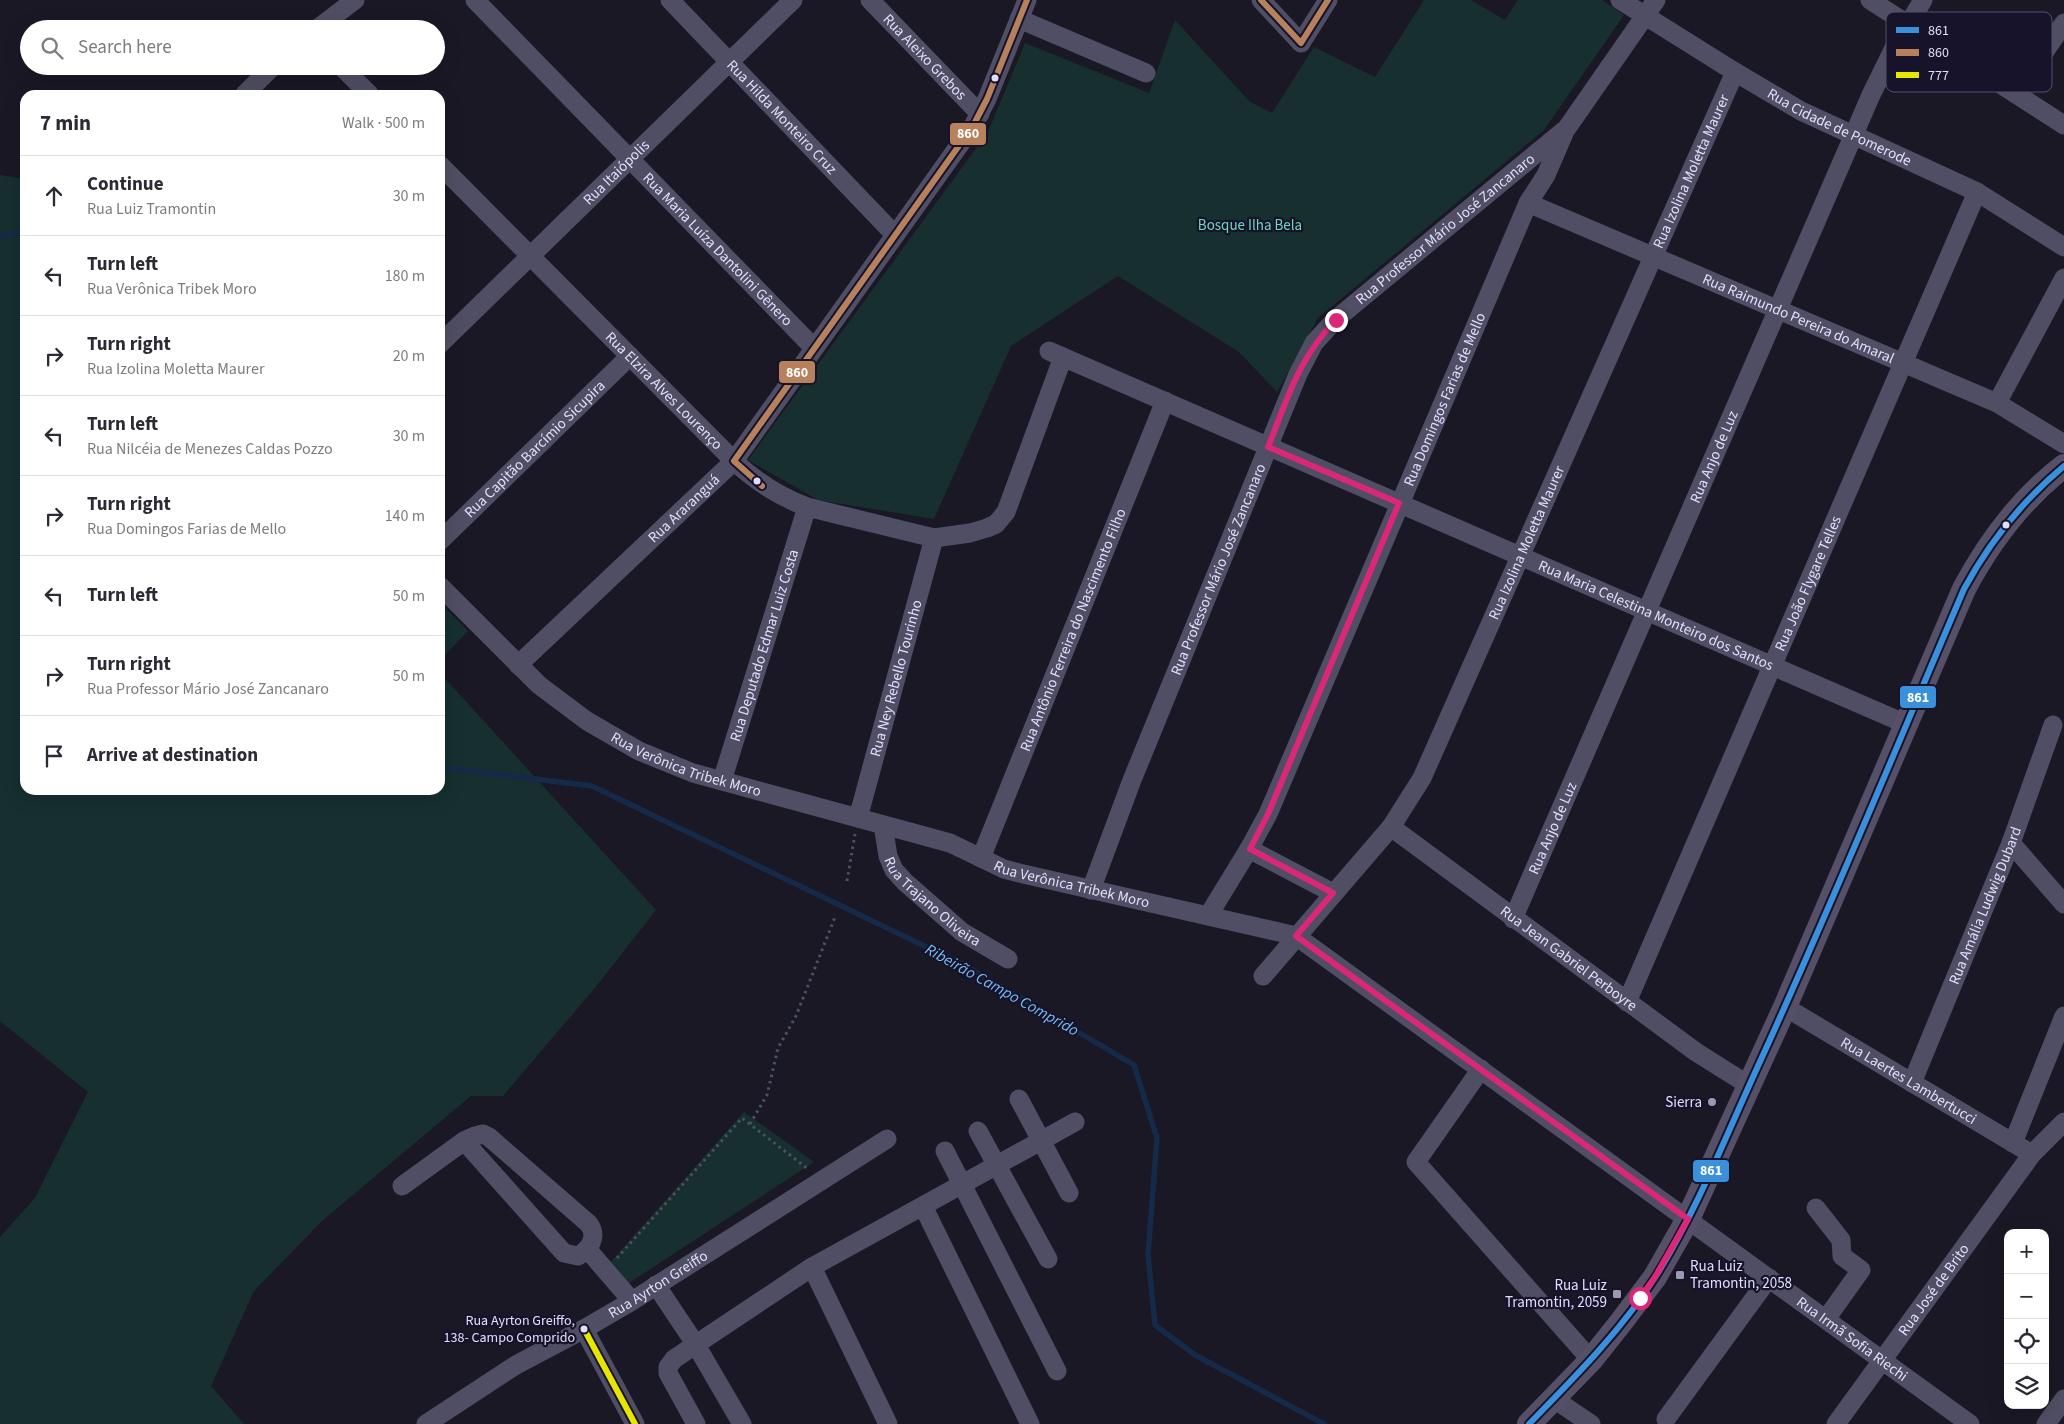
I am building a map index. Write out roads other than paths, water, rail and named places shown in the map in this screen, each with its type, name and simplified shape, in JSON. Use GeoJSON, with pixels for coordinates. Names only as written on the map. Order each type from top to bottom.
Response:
{"type":"FeatureCollection","features":[{"type":"Feature","properties":{"kind":"main road"},"geometry":{"type":"LineString","coordinates":[[1529,1424],[1590,1360],[1622,1321],[1655,1277],[1688,1219],[1785,1007],[1945,631],[1972,574],[2015,512],[2037,489],[2064,466]]}},
{"type":"Feature","properties":{"kind":"street"},"geometry":{"type":"LineString","coordinates":[[329,20],[355,0]]}},
{"type":"Feature","properties":{"kind":"street","name":"Rua Maria Luíza Dantolini Gênero"},"geometry":{"type":"LineString","coordinates":[[475,0],[814,348]]}},
{"type":"Feature","properties":{"kind":"street","name":"Rua Hilda Monteiro Cruz"},"geometry":{"type":"LineString","coordinates":[[670,0],[895,235]]}},
{"type":"Feature","properties":{"kind":"street","name":"Rua Itaiópolis"},"geometry":{"type":"LineString","coordinates":[[445,339],[793,0]]}},
{"type":"Feature","properties":{"kind":"street","name":"Rua Aleixo Grebos"},"geometry":{"type":"LineString","coordinates":[[870,0],[980,114]]}},
{"type":"Feature","properties":{"kind":"street","name":"Rua Araranguá"},"geometry":{"type":"LineString","coordinates":[[518,665],[734,461],[980,114],[1027,0]]}},
{"type":"Feature","properties":{"kind":"street"},"geometry":{"type":"LineString","coordinates":[[1260,0],[1301,43],[1328,0]]}},
{"type":"Feature","properties":{"kind":"street","name":"Rua Cidade de Pomerode"},"geometry":{"type":"LineString","coordinates":[[1620,0],[1734,72],[1801,110],[1853,136],[1977,192],[2064,247]]}},
{"type":"Feature","properties":{"kind":"street","name":"Rua Professor Mário José Zancanaro"},"geometry":{"type":"LineString","coordinates":[[1091,890],[1140,762],[1305,358],[1324,331],[1336,320],[1567,128],[1656,0]]}},
{"type":"Feature","properties":{"kind":"street"},"geometry":{"type":"LineString","coordinates":[[1870,0],[1889,12]]}},
{"type":"Feature","properties":{"kind":"street","name":"Rua Anjo de Luz"},"geometry":{"type":"LineString","coordinates":[[1916,12],[1924,0]]}},
{"type":"Feature","properties":{"kind":"street"},"geometry":{"type":"LineString","coordinates":[[1019,19],[1146,73]]}},
{"type":"Feature","properties":{"kind":"street"},"geometry":{"type":"LineString","coordinates":[[2052,41],[2064,23]]}},
{"type":"Feature","properties":{"kind":"street","name":"Rua Anjo de Luz"},"geometry":{"type":"LineString","coordinates":[[1513,918],[1777,309],[1886,63]]}},
{"type":"Feature","properties":{"kind":"street","name":"Rua Izolina Moletta Maurer"},"geometry":{"type":"LineString","coordinates":[[1263,976],[1391,827],[1408,804],[1435,753],[1734,72]]}},
{"type":"Feature","properties":{"kind":"street"},"geometry":{"type":"LineString","coordinates":[[249,90],[264,75]]}},
{"type":"Feature","properties":{"kind":"street"},"geometry":{"type":"LineString","coordinates":[[350,75],[365,90]]}},
{"type":"Feature","properties":{"kind":"street"},"geometry":{"type":"LineString","coordinates":[[2013,92],[2064,125]]}},
{"type":"Feature","properties":{"kind":"street","name":"Rua Domingos Farias de Mello"},"geometry":{"type":"LineString","coordinates":[[1208,916],[1250,849],[1268,814],[1528,203],[1546,175],[1567,128]]}},
{"type":"Feature","properties":{"kind":"street","name":"Rua Elzira Alves Lourenço"},"geometry":{"type":"LineString","coordinates":[[445,170],[734,461],[762,486],[807,508],[934,538]]}},
{"type":"Feature","properties":{"kind":"street","name":"Rua João Flygare Telles"},"geometry":{"type":"LineString","coordinates":[[1627,1002],[1977,192]]}},
{"type":"Feature","properties":{"kind":"street","name":"Rua Raimundo Pereira do Amaral"},"geometry":{"type":"LineString","coordinates":[[1528,203],[1997,403],[2064,444]]}},
{"type":"Feature","properties":{"kind":"street"},"geometry":{"type":"LineString","coordinates":[[1997,403],[2064,278]]}},
{"type":"Feature","properties":{"kind":"street","name":"Rua Maria Celestina Monteiro dos Santos"},"geometry":{"type":"LineString","coordinates":[[934,538],[970,533],[987,528],[1002,518],[1056,354],[1906,724]]}},
{"type":"Feature","properties":{"kind":"street","name":"Rua Capitão Barcímio Sicupira"},"geometry":{"type":"LineString","coordinates":[[445,536],[630,356]]}},
{"type":"Feature","properties":{"kind":"street","name":"Rua Antônio Ferreira do Nascimento Filho"},"geometry":{"type":"LineString","coordinates":[[981,858],[1166,402]]}},
{"type":"Feature","properties":{"kind":"street","name":"Rua Deputado Edmar Luiz Costa"},"geometry":{"type":"LineString","coordinates":[[722,781],[807,508]]}},
{"type":"Feature","properties":{"kind":"street","name":"Rua Ney Rebello Tourinho"},"geometry":{"type":"LineString","coordinates":[[858,818],[934,538]]}},
{"type":"Feature","properties":{"kind":"street","name":"Rua Verônica Tribek Moro"},"geometry":{"type":"LineString","coordinates":[[445,591],[518,665],[564,706],[639,751],[665,762],[722,781],[950,843],[981,858],[1020,873],[1296,936],[1688,1219]]}},
{"type":"Feature","properties":{"kind":"street","name":"Rua Amália Ludwig Dubard"},"geometry":{"type":"LineString","coordinates":[[1912,1083],[2011,843],[2053,725]]}},
{"type":"Feature","properties":{"kind":"street","name":"Rua Trajano Oliveira"},"geometry":{"type":"LineString","coordinates":[[883,825],[888,856],[894,870],[905,882],[962,932],[1008,959]]}},
{"type":"Feature","properties":{"kind":"street","name":"Rua Jean Gabriel Perboyre"},"geometry":{"type":"LineString","coordinates":[[1391,827],[1696,1052],[1750,1086]]}},
{"type":"Feature","properties":{"kind":"street"},"geometry":{"type":"LineString","coordinates":[[2011,843],[2064,904]]}},
{"type":"Feature","properties":{"kind":"street"},"geometry":{"type":"LineString","coordinates":[[1250,849],[1333,893]]}},
{"type":"Feature","properties":{"kind":"street","name":"Rua Laertes Lambertucci"},"geometry":{"type":"LineString","coordinates":[[1785,1007],[2032,1154]]}},
{"type":"Feature","properties":{"kind":"street"},"geometry":{"type":"LineString","coordinates":[[2013,1143],[2064,1016]]}},
{"type":"Feature","properties":{"kind":"street"},"geometry":{"type":"LineString","coordinates":[[1480,1069],[1416,1162],[1590,1360]]}},
{"type":"Feature","properties":{"kind":"street"},"geometry":{"type":"LineString","coordinates":[[1019,1099],[1069,1193]]}},
{"type":"Feature","properties":{"kind":"street"},"geometry":{"type":"LineString","coordinates":[[696,1424],[668,1373],[668,1366],[674,1359],[812,1267],[1076,1122]]}},
{"type":"Feature","properties":{"kind":"street","name":"Rua José de Brito"},"geometry":{"type":"LineString","coordinates":[[1836,1424],[2032,1154],[2064,1122]]}},
{"type":"Feature","properties":{"kind":"street"},"geometry":{"type":"LineString","coordinates":[[978,1131],[1048,1258]]}},
{"type":"Feature","properties":{"kind":"street"},"geometry":{"type":"LineString","coordinates":[[402,1186],[464,1141],[483,1134],[489,1137],[589,1224],[593,1229],[593,1238],[588,1250],[578,1256],[564,1253],[464,1141]]}},
{"type":"Feature","properties":{"kind":"street","name":"Rua Ayrton Greiffo"},"geometry":{"type":"LineString","coordinates":[[426,1424],[516,1365],[632,1301],[886,1139]]}},
{"type":"Feature","properties":{"kind":"street"},"geometry":{"type":"LineString","coordinates":[[945,1151],[1058,1371]]}},
{"type":"Feature","properties":{"kind":"street"},"geometry":{"type":"LineString","coordinates":[[923,1206],[1030,1424]]}},
{"type":"Feature","properties":{"kind":"street"},"geometry":{"type":"LineString","coordinates":[[1816,1208],[1841,1240],[1842,1256],[1861,1270],[1826,1319]]}},
{"type":"Feature","properties":{"kind":"street","name":"Rua Irmã Sofia Riechi"},"geometry":{"type":"LineString","coordinates":[[1688,1219],[1970,1424]]}},
{"type":"Feature","properties":{"kind":"street"},"geometry":{"type":"LineString","coordinates":[[588,1250],[632,1301]]}},
{"type":"Feature","properties":{"kind":"street"},"geometry":{"type":"LineString","coordinates":[[812,1267],[888,1424]]}},
{"type":"Feature","properties":{"kind":"street"},"geometry":{"type":"LineString","coordinates":[[1666,1419],[1769,1278]]}},
{"type":"Feature","properties":{"kind":"street"},"geometry":{"type":"LineString","coordinates":[[656,1286],[696,1345],[742,1424]]}},
{"type":"Feature","properties":{"kind":"street"},"geometry":{"type":"LineString","coordinates":[[584,1329],[635,1424]]}},
{"type":"Feature","properties":{"kind":"street"},"geometry":{"type":"LineString","coordinates":[[1554,1399],[1591,1424]]}},
{"type":"Feature","properties":{"kind":"street"},"geometry":{"type":"LineString","coordinates":[[2046,1424],[2064,1399]]}},
{"type":"Feature","properties":{"kind":"waterway","name":"Ribeirão Campo Comprido"},"geometry":{"type":"LineString","coordinates":[[0,236],[20,233]]}},
{"type":"Feature","properties":{"kind":"waterway","name":"Ribeirão Campo Comprido"},"geometry":{"type":"LineString","coordinates":[[445,767],[592,786],[966,966],[1134,1065],[1157,1138],[1148,1255],[1155,1325],[1195,1355],[1324,1424]]}},
{"type":"Feature","properties":{"kind":"place","name":"Sierra"},"geometry":{"type":"Point","coordinates":[1712,1102]}},
{"type":"Feature","properties":{"kind":"place","name":"Rua Luiz Tramontin, 2058"},"geometry":{"type":"Point","coordinates":[1680,1275]}},
{"type":"Feature","properties":{"kind":"place","name":"Rua Luiz Tramontin, 2059"},"geometry":{"type":"Point","coordinates":[1617,1294]}},
{"type":"Feature","properties":{"kind":"place","name":"Rua Ayrton Greiffo, 138- Campo Comprido"},"geometry":{"type":"Point","coordinates":[584,1329]}},
{"type":"Feature","properties":{"kind":"park label","name":"Bosque Ilha Bela"},"geometry":{"type":"Point","coordinates":[1250,225]}}]}
